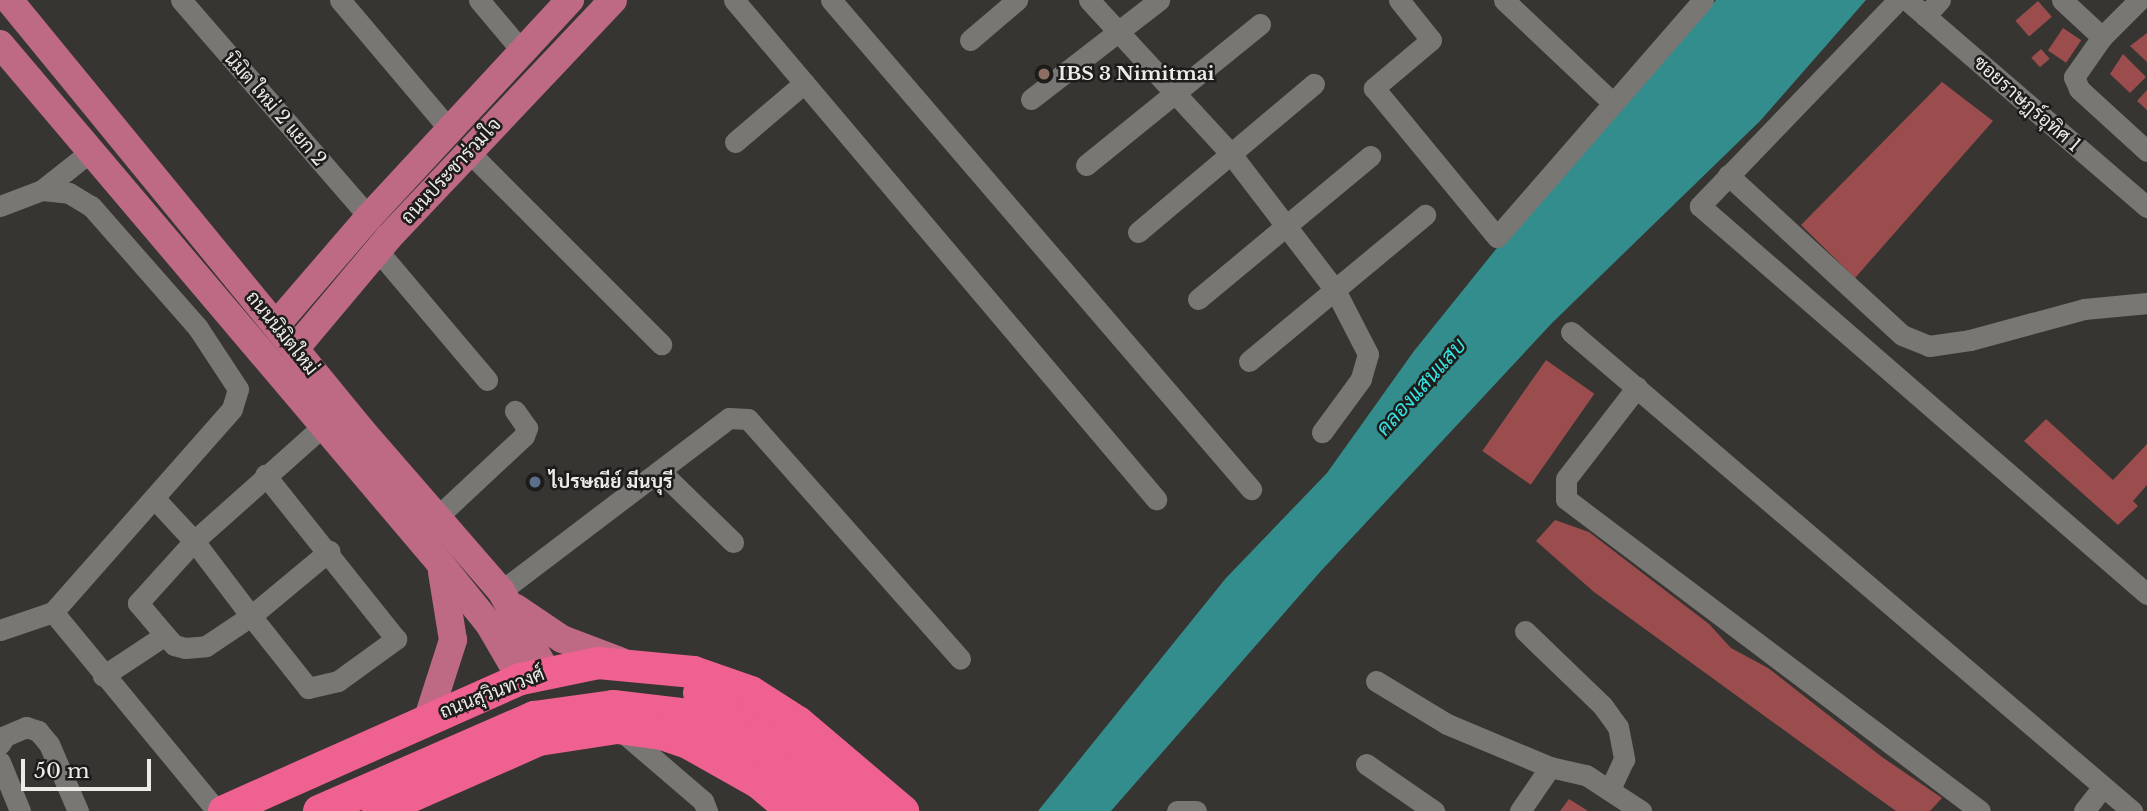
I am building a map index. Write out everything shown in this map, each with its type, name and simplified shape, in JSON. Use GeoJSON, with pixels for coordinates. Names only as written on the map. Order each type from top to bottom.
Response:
{"type":"FeatureCollection","features":[{"type":"Feature","properties":{"kind":"highway","name":"ถนนสุวินทวงศ์"},"geometry":{"type":"LineString","coordinates":[[224,811],[428,718],[533,675],[598,663],[694,671],[751,692],[833,750],[903,811]]}},
{"type":"Feature","properties":{"kind":"highway"},"geometry":{"type":"LineString","coordinates":[[533,675],[552,737]]}},
{"type":"Feature","properties":{"kind":"highway","name":"ถนนสุวินทวงศ์"},"geometry":{"type":"LineString","coordinates":[[263,811],[505,706],[559,688],[608,681],[652,682],[692,690],[734,709],[816,765],[869,811]]}},
{"type":"Feature","properties":{"kind":"highway","name":"ถนนสุวินทวงศ์"},"geometry":{"type":"LineString","coordinates":[[320,811],[534,717],[612,706],[681,714],[724,728],[835,811]]}},
{"type":"Feature","properties":{"kind":"highway"},"geometry":{"type":"LineString","coordinates":[[378,811],[552,737],[617,728],[651,732],[688,743],[760,783],[792,811]]}},
{"type":"Feature","properties":{"kind":"main road","name":"ถนนนิมิตใหม่"},"geometry":{"type":"LineString","coordinates":[[9,0],[295,349],[506,598],[533,675]]}},
{"type":"Feature","properties":{"kind":"main road","name":"ถนนประชาร่วมใจ"},"geometry":{"type":"LineString","coordinates":[[276,325],[369,217],[570,0]]}},
{"type":"Feature","properties":{"kind":"main road","name":"ถนนประชาร่วมใจ"},"geometry":{"type":"LineString","coordinates":[[295,349],[383,244],[613,0]]}},
{"type":"Feature","properties":{"kind":"main road","name":"ถนนนิมิตใหม่"},"geometry":{"type":"LineString","coordinates":[[3,54],[90,152],[321,428],[439,562],[533,675]]}},
{"type":"Feature","properties":{"kind":"main road"},"geometry":{"type":"LineString","coordinates":[[369,217],[383,244]]}},
{"type":"Feature","properties":{"kind":"main road"},"geometry":{"type":"LineString","coordinates":[[428,718],[453,640],[439,562]]}},
{"type":"Feature","properties":{"kind":"main road"},"geometry":{"type":"LineString","coordinates":[[506,598],[562,639],[630,664]]}},
{"type":"Feature","properties":{"kind":"street","name":"นิมิต ใหม่ 2 แยก 2"},"geometry":{"type":"LineString","coordinates":[[181,0],[369,217]]}},
{"type":"Feature","properties":{"kind":"street"},"geometry":{"type":"LineString","coordinates":[[340,0],[449,129]]}},
{"type":"Feature","properties":{"kind":"street"},"geometry":{"type":"LineString","coordinates":[[480,0],[522,51]]}},
{"type":"Feature","properties":{"kind":"street"},"geometry":{"type":"LineString","coordinates":[[734,0],[1156,499]]}},
{"type":"Feature","properties":{"kind":"street"},"geometry":{"type":"LineString","coordinates":[[831,0],[1251,489]]}},
{"type":"Feature","properties":{"kind":"street"},"geometry":{"type":"LineString","coordinates":[[970,40],[1017,0]]}},
{"type":"Feature","properties":{"kind":"street"},"geometry":{"type":"LineString","coordinates":[[1089,0],[1231,154],[1289,225],[1335,289],[1368,354],[1361,379],[1322,432]]}},
{"type":"Feature","properties":{"kind":"street"},"geometry":{"type":"LineString","coordinates":[[1031,99],[1158,0]]}},
{"type":"Feature","properties":{"kind":"street"},"geometry":{"type":"LineString","coordinates":[[1399,0],[1431,40],[1374,88],[1497,237],[1703,0]]}},
{"type":"Feature","properties":{"kind":"street"},"geometry":{"type":"LineString","coordinates":[[1504,0],[1612,102]]}},
{"type":"Feature","properties":{"kind":"street"},"geometry":{"type":"LineString","coordinates":[[1898,0],[1700,206],[2147,594]]}},
{"type":"Feature","properties":{"kind":"street","name":"ซอยราษฎร์อุทิศ 1"},"geometry":{"type":"LineString","coordinates":[[1907,0],[2147,207]]}},
{"type":"Feature","properties":{"kind":"street"},"geometry":{"type":"LineString","coordinates":[[1925,16],[1940,0]]}},
{"type":"Feature","properties":{"kind":"street"},"geometry":{"type":"LineString","coordinates":[[2063,0],[2102,37]]}},
{"type":"Feature","properties":{"kind":"street"},"geometry":{"type":"LineString","coordinates":[[2139,0],[2102,37],[2079,65],[2074,77],[2079,89],[2147,151]]}},
{"type":"Feature","properties":{"kind":"street"},"geometry":{"type":"LineString","coordinates":[[1086,164],[1173,91],[1260,24]]}},
{"type":"Feature","properties":{"kind":"street"},"geometry":{"type":"LineString","coordinates":[[734,142],[804,83]]}},
{"type":"Feature","properties":{"kind":"street"},"geometry":{"type":"LineString","coordinates":[[1138,232],[1314,84]]}},
{"type":"Feature","properties":{"kind":"street"},"geometry":{"type":"LineString","coordinates":[[0,206],[42,190],[90,152]]}},
{"type":"Feature","properties":{"kind":"street"},"geometry":{"type":"LineString","coordinates":[[469,152],[661,344]]}},
{"type":"Feature","properties":{"kind":"street"},"geometry":{"type":"LineString","coordinates":[[1198,299],[1370,156]]}},
{"type":"Feature","properties":{"kind":"street"},"geometry":{"type":"LineString","coordinates":[[1728,175],[1902,335],[1929,346],[1970,340],[2084,309],[2147,303]]}},
{"type":"Feature","properties":{"kind":"street"},"geometry":{"type":"LineString","coordinates":[[0,630],[61,603],[232,409],[238,388],[198,328],[91,206],[69,193],[42,190]]}},
{"type":"Feature","properties":{"kind":"street"},"geometry":{"type":"LineString","coordinates":[[1249,361],[1425,215]]}},
{"type":"Feature","properties":{"kind":"street"},"geometry":{"type":"LineString","coordinates":[[134,255],[160,235]]}},
{"type":"Feature","properties":{"kind":"street"},"geometry":{"type":"LineString","coordinates":[[383,244],[487,380]]}},
{"type":"Feature","properties":{"kind":"street"},"geometry":{"type":"LineString","coordinates":[[1571,332],[2132,811]]}},
{"type":"Feature","properties":{"kind":"street"},"geometry":{"type":"LineString","coordinates":[[1637,387],[1566,479],[1566,499],[1980,811]]}},
{"type":"Feature","properties":{"kind":"street"},"geometry":{"type":"LineString","coordinates":[[436,518],[524,436],[527,428],[515,411]]}},
{"type":"Feature","properties":{"kind":"street"},"geometry":{"type":"LineString","coordinates":[[506,598],[729,418],[748,419],[960,659]]}},
{"type":"Feature","properties":{"kind":"street"},"geometry":{"type":"LineString","coordinates":[[321,428],[265,475],[194,541],[138,603],[174,645],[185,648],[206,646],[251,616],[330,551]]}},
{"type":"Feature","properties":{"kind":"street"},"geometry":{"type":"LineString","coordinates":[[660,471],[733,542]]}},
{"type":"Feature","properties":{"kind":"street"},"geometry":{"type":"LineString","coordinates":[[155,499],[194,541],[308,688],[338,681],[396,639],[330,551],[265,475]]}},
{"type":"Feature","properties":{"kind":"street"},"geometry":{"type":"LineString","coordinates":[[61,603],[108,673],[217,811]]}},
{"type":"Feature","properties":{"kind":"street"},"geometry":{"type":"LineString","coordinates":[[1525,631],[1602,705],[1618,727],[1625,759],[1610,789]]}},
{"type":"Feature","properties":{"kind":"street"},"geometry":{"type":"LineString","coordinates":[[108,673],[165,635]]}},
{"type":"Feature","properties":{"kind":"street"},"geometry":{"type":"LineString","coordinates":[[1376,681],[1447,724],[1550,767],[1586,775],[1641,811]]}},
{"type":"Feature","properties":{"kind":"street"},"geometry":{"type":"LineString","coordinates":[[0,744],[5,736],[26,727],[38,731],[49,744],[78,811]]}},
{"type":"Feature","properties":{"kind":"street"},"geometry":{"type":"LineString","coordinates":[[617,728],[703,801],[707,811]]}},
{"type":"Feature","properties":{"kind":"street"},"geometry":{"type":"LineString","coordinates":[[0,762],[20,811]]}},
{"type":"Feature","properties":{"kind":"street"},"geometry":{"type":"LineString","coordinates":[[1366,764],[1434,811]]}},
{"type":"Feature","properties":{"kind":"street"},"geometry":{"type":"LineString","coordinates":[[1520,811],[1550,767]]}},
{"type":"Feature","properties":{"kind":"street"},"geometry":{"type":"LineString","coordinates":[[2084,811],[2103,787]]}},
{"type":"Feature","properties":{"kind":"street"},"geometry":{"type":"LineString","coordinates":[[1177,811],[1196,811]]}},
{"type":"Feature","properties":{"kind":"water","name":"คลองแสนแสบ"},"geometry":{"type":"Polygon","coordinates":[[[1716,0],[1866,0],[1760,121],[1552,323],[1320,572],[1111,811],[1038,811],[1226,578],[1327,473],[1414,351],[1513,228],[1716,0]]]}},
{"type":"Feature","properties":{"kind":"building"},"geometry":{"type":"Polygon","coordinates":[[[2038,1],[2052,17],[2029,37],[2015,21],[2038,1]]]}},
{"type":"Feature","properties":{"kind":"building"},"geometry":{"type":"Polygon","coordinates":[[[2063,28],[2081,40],[2066,63],[2048,50],[2063,28]]]}},
{"type":"Feature","properties":{"kind":"building"},"geometry":{"type":"Polygon","coordinates":[[[2147,33],[2147,62],[2130,46],[2147,33]]]}},
{"type":"Feature","properties":{"kind":"building"},"geometry":{"type":"Polygon","coordinates":[[[2041,49],[2050,59],[2040,67],[2031,58],[2041,49]]]}},
{"type":"Feature","properties":{"kind":"building"},"geometry":{"type":"Polygon","coordinates":[[[2123,54],[2146,77],[2130,93],[2110,74],[2123,54]]]}},
{"type":"Feature","properties":{"kind":"building"},"geometry":{"type":"Polygon","coordinates":[[[1942,82],[1993,121],[1855,278],[1801,225],[1942,82]]]}},
{"type":"Feature","properties":{"kind":"building"},"geometry":{"type":"Polygon","coordinates":[[[2147,90],[2147,110],[2137,101],[2147,90]]]}},
{"type":"Feature","properties":{"kind":"building"},"geometry":{"type":"Polygon","coordinates":[[[1546,360],[1594,394],[1531,485],[1482,451],[1546,360]]]}},
{"type":"Feature","properties":{"kind":"building"},"geometry":{"type":"Polygon","coordinates":[[[2046,419],[2113,480],[2147,444],[2147,485],[2133,501],[2138,506],[2118,525],[2024,441],[2046,419]]]}},
{"type":"Feature","properties":{"kind":"building"},"geometry":{"type":"Polygon","coordinates":[[[1555,520],[1589,532],[1709,624],[1731,648],[1768,668],[1882,757],[1942,798],[1930,811],[1896,811],[1861,786],[1594,592],[1536,541],[1555,520]]]}},
{"type":"Feature","properties":{"kind":"building"},"geometry":{"type":"Polygon","coordinates":[[[1569,799],[1588,811],[1560,811],[1569,799]]]}},
{"type":"Feature","properties":{"kind":"place","name":"IBS 3 Nimitmai"},"geometry":{"type":"Point","coordinates":[1044,74]}},
{"type":"Feature","properties":{"kind":"place","name":"ไปรษณีย์ มีนบุรี"},"geometry":{"type":"Point","coordinates":[535,482]}}]}
